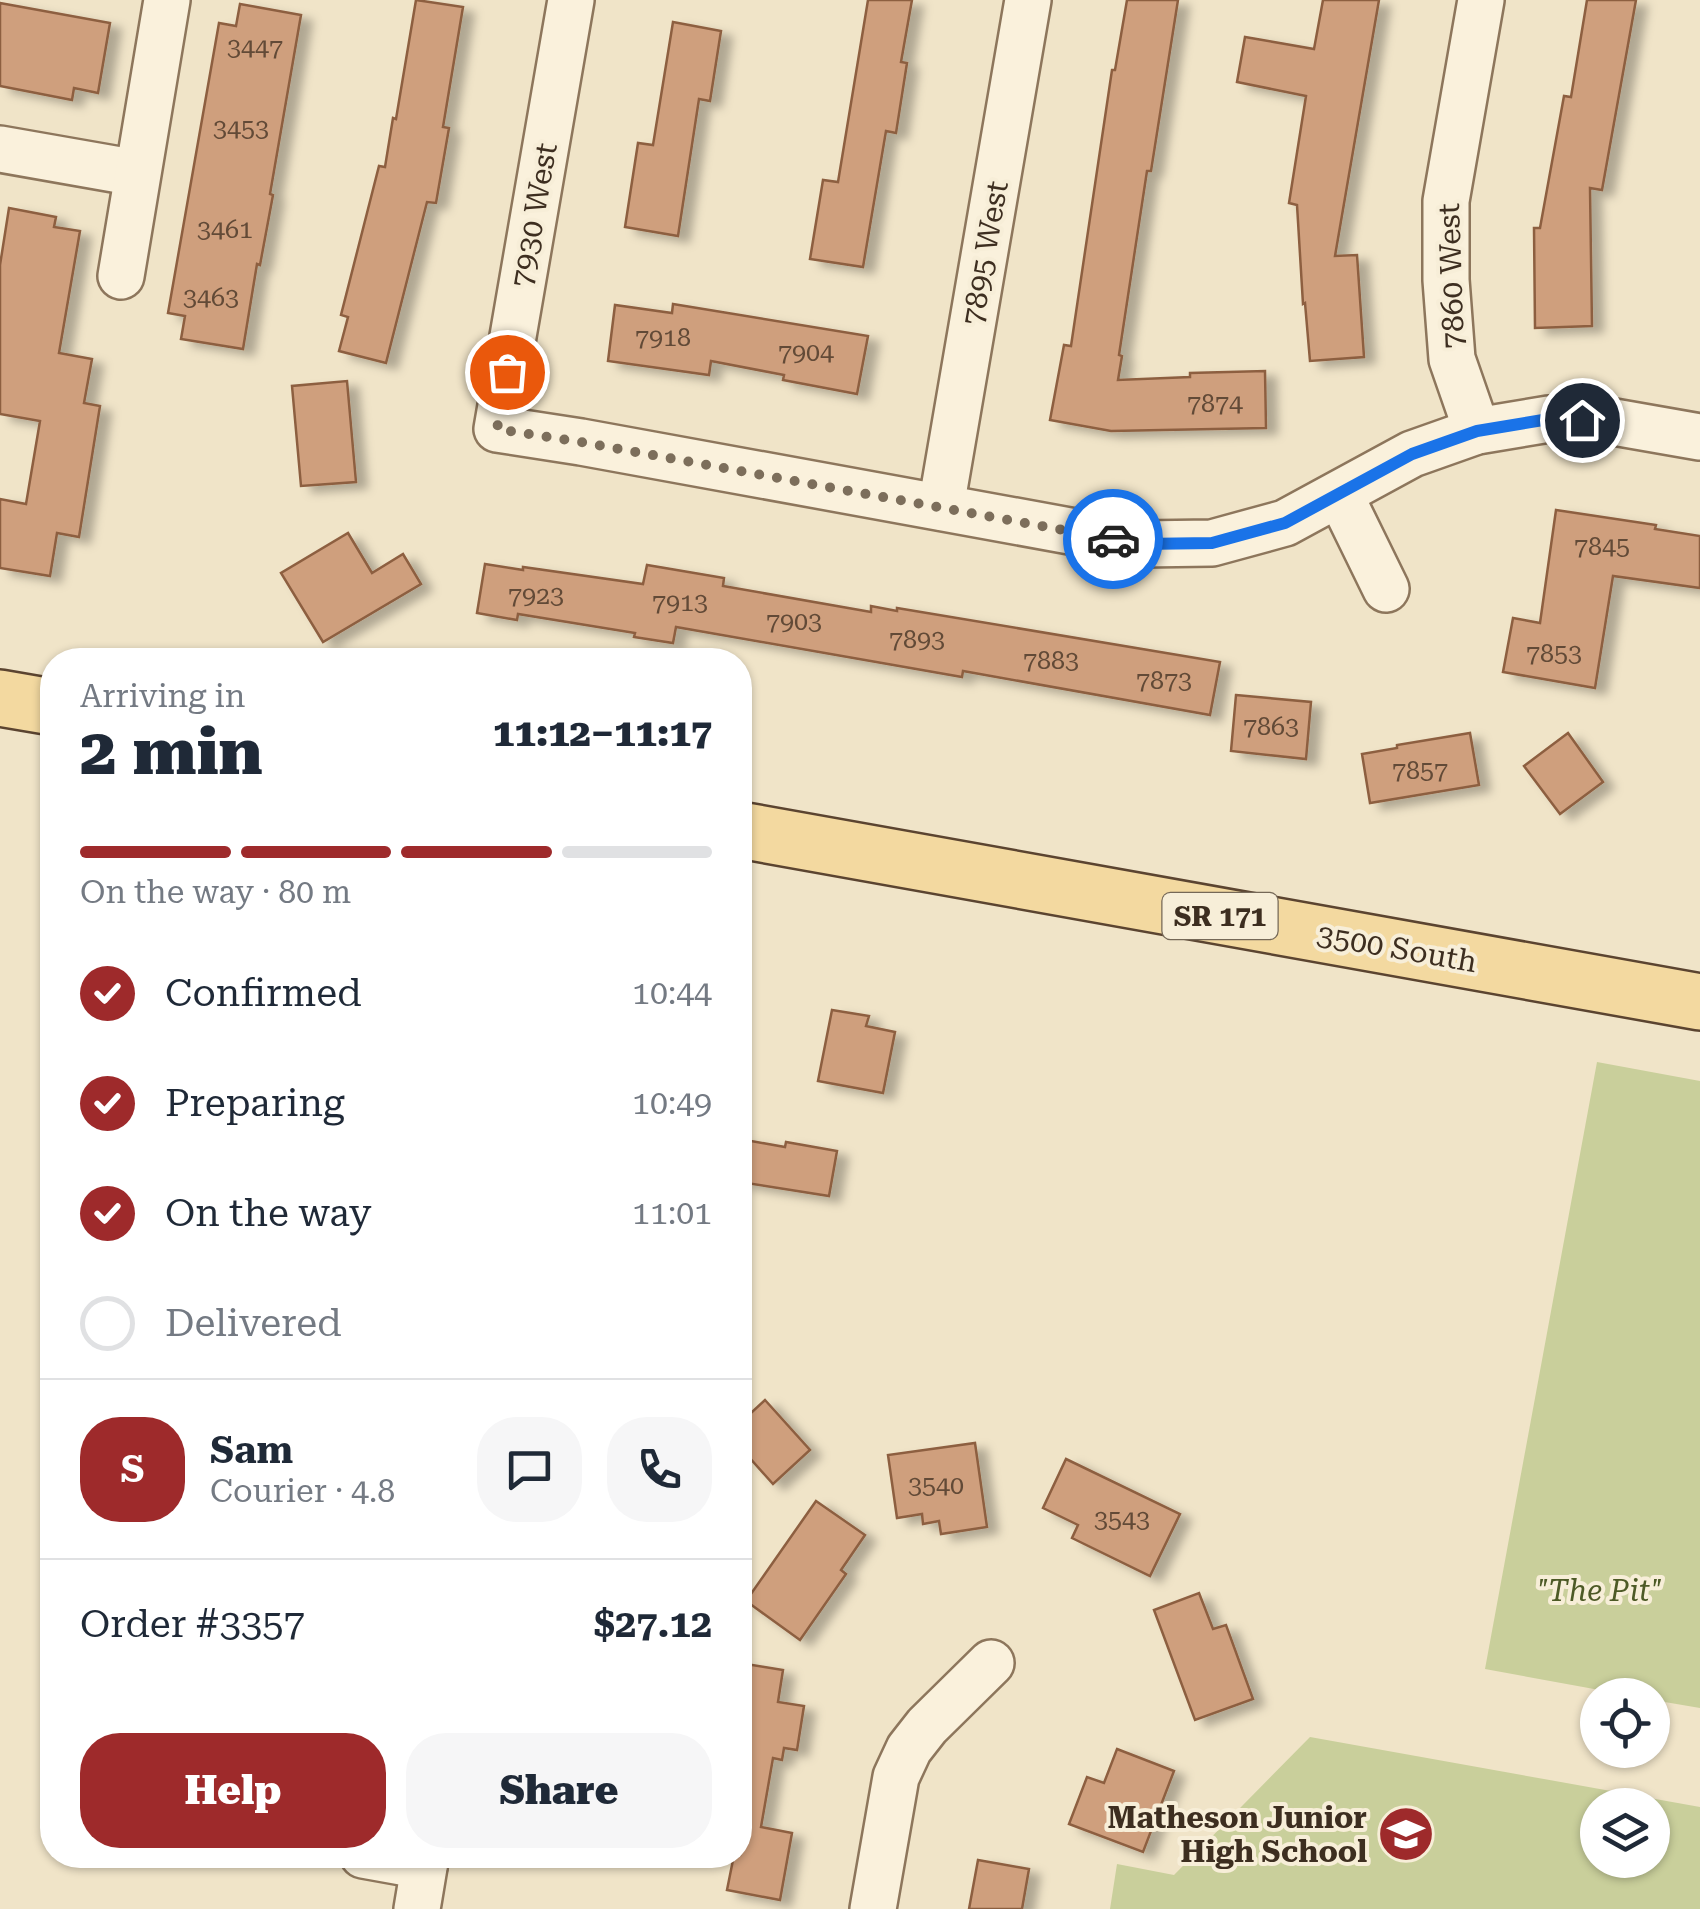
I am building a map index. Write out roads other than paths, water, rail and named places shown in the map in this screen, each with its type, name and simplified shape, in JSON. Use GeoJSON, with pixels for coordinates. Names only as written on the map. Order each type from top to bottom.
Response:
{"type":"FeatureCollection","features":[{"type":"Feature","properties":{"kind":"main road"},"geometry":{"type":"LineString","coordinates":[[0,698],[40,705]]}},
{"type":"Feature","properties":{"kind":"main road","name":"3500 South"},"geometry":{"type":"LineString","coordinates":[[752,832],[1700,1002]]}},
{"type":"Feature","properties":{"kind":"street"},"geometry":{"type":"LineString","coordinates":[[121,276],[167,0]]}},
{"type":"Feature","properties":{"kind":"street","name":"7930 West"},"geometry":{"type":"LineString","coordinates":[[571,0],[497,429],[942,507]]}},
{"type":"Feature","properties":{"kind":"street","name":"7895 West"},"geometry":{"type":"LineString","coordinates":[[942,507],[1028,0]]}},
{"type":"Feature","properties":{"kind":"street","name":"7860 West"},"geometry":{"type":"LineString","coordinates":[[1477,431],[1452,359],[1446,201],[1481,0]]}},
{"type":"Feature","properties":{"kind":"street"},"geometry":{"type":"LineString","coordinates":[[0,149],[138,172]]}},
{"type":"Feature","properties":{"kind":"street"},"geometry":{"type":"LineString","coordinates":[[942,507],[1141,544],[1212,543],[1285,523],[1412,454],[1477,431],[1549,419],[1614,422],[1700,438]]}},
{"type":"Feature","properties":{"kind":"street"},"geometry":{"type":"LineString","coordinates":[[1340,495],[1386,589]]}},
{"type":"Feature","properties":{"kind":"street"},"geometry":{"type":"LineString","coordinates":[[873,1909],[896,1778],[908,1749],[991,1664]]}},
{"type":"Feature","properties":{"kind":"street"},"geometry":{"type":"LineString","coordinates":[[398,1868],[422,1877]]}},
{"type":"Feature","properties":{"kind":"place","name":"Matheson Junior High School"},"geometry":{"type":"Point","coordinates":[1406,1834]}},
{"type":"Feature","properties":{"kind":"park label","name":"\"The Pit\""},"geometry":{"type":"Point","coordinates":[1600,1590]}}]}
